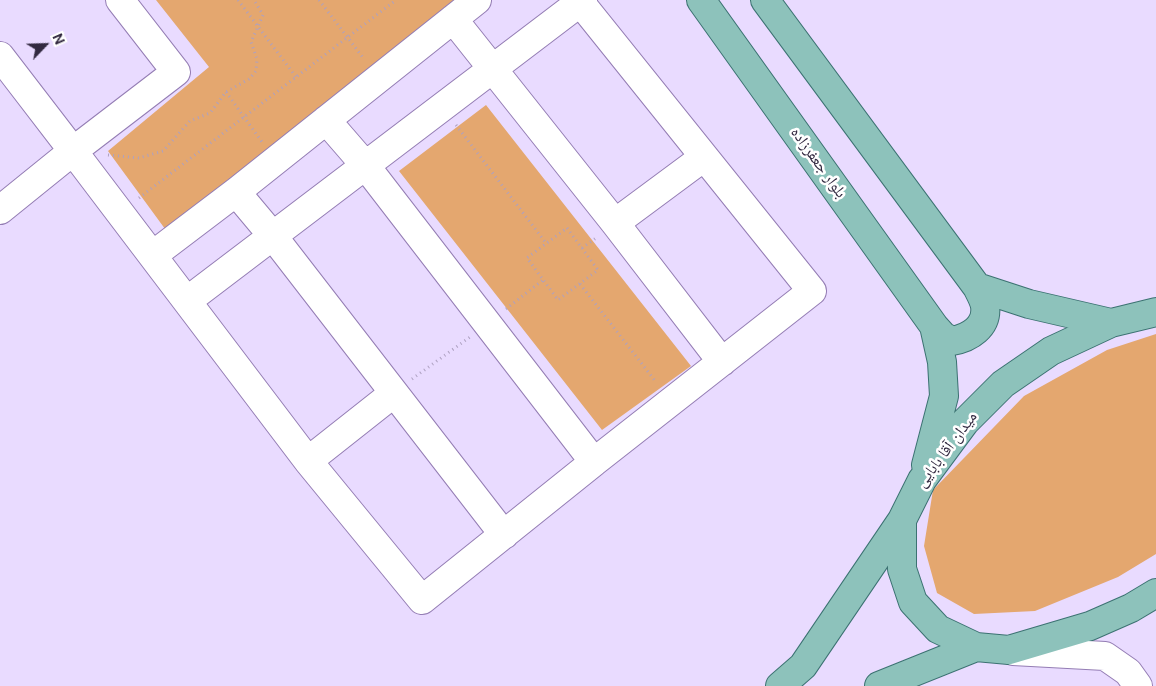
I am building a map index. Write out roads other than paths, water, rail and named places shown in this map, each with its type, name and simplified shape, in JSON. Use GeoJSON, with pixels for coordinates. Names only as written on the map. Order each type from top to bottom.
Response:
{"type":"FeatureCollection","features":[{"type":"Feature","properties":{"kind":"main road","name":"بلوار جعفرزاده"},"geometry":{"type":"LineString","coordinates":[[701,0],[934,326]]}},
{"type":"Feature","properties":{"kind":"main road"},"geometry":{"type":"LineString","coordinates":[[765,0],[977,287],[985,307],[982,323],[973,334],[952,341],[942,336],[934,326]]}},
{"type":"Feature","properties":{"kind":"main road"},"geometry":{"type":"LineString","coordinates":[[977,287],[1029,304],[1111,322]]}},
{"type":"Feature","properties":{"kind":"main road","name":"میدان آقا بابایی"},"geometry":{"type":"LineString","coordinates":[[1156,312],[1111,322],[1050,351],[1003,384],[965,422],[922,480],[902,520],[902,569],[913,602],[938,629],[976,648],[1009,650],[1090,626],[1131,608],[1156,593]]}},
{"type":"Feature","properties":{"kind":"main road"},"geometry":{"type":"LineString","coordinates":[[922,480],[944,396],[942,362],[934,326]]}},
{"type":"Feature","properties":{"kind":"main road"},"geometry":{"type":"LineString","coordinates":[[780,686],[803,666],[902,520]]}},
{"type":"Feature","properties":{"kind":"main road"},"geometry":{"type":"LineString","coordinates":[[879,686],[976,648]]}},
{"type":"Feature","properties":{"kind":"street"},"geometry":{"type":"LineString","coordinates":[[0,210],[176,72],[120,0]]}},
{"type":"Feature","properties":{"kind":"street"},"geometry":{"type":"LineString","coordinates":[[153,255],[236,192],[477,0]]}},
{"type":"Feature","properties":{"kind":"street"},"geometry":{"type":"LineString","coordinates":[[0,56],[308,461],[422,600],[812,291],[704,158],[581,1],[187,301]]}},
{"type":"Feature","properties":{"kind":"street"},"geometry":{"type":"LineString","coordinates":[[453,19],[615,223],[722,362]]}},
{"type":"Feature","properties":{"kind":"street"},"geometry":{"type":"LineString","coordinates":[[326,120],[365,165],[594,462]]}},
{"type":"Feature","properties":{"kind":"street"},"geometry":{"type":"LineString","coordinates":[[615,223],[704,158]]}},
{"type":"Feature","properties":{"kind":"street"},"geometry":{"type":"LineString","coordinates":[[236,192],[272,235],[504,535]]}},
{"type":"Feature","properties":{"kind":"street"},"geometry":{"type":"LineString","coordinates":[[308,461],[394,394]]}},
{"type":"Feature","properties":{"kind":"street"},"geometry":{"type":"LineString","coordinates":[[1009,650],[1105,656],[1128,672],[1138,686]]}}]}
